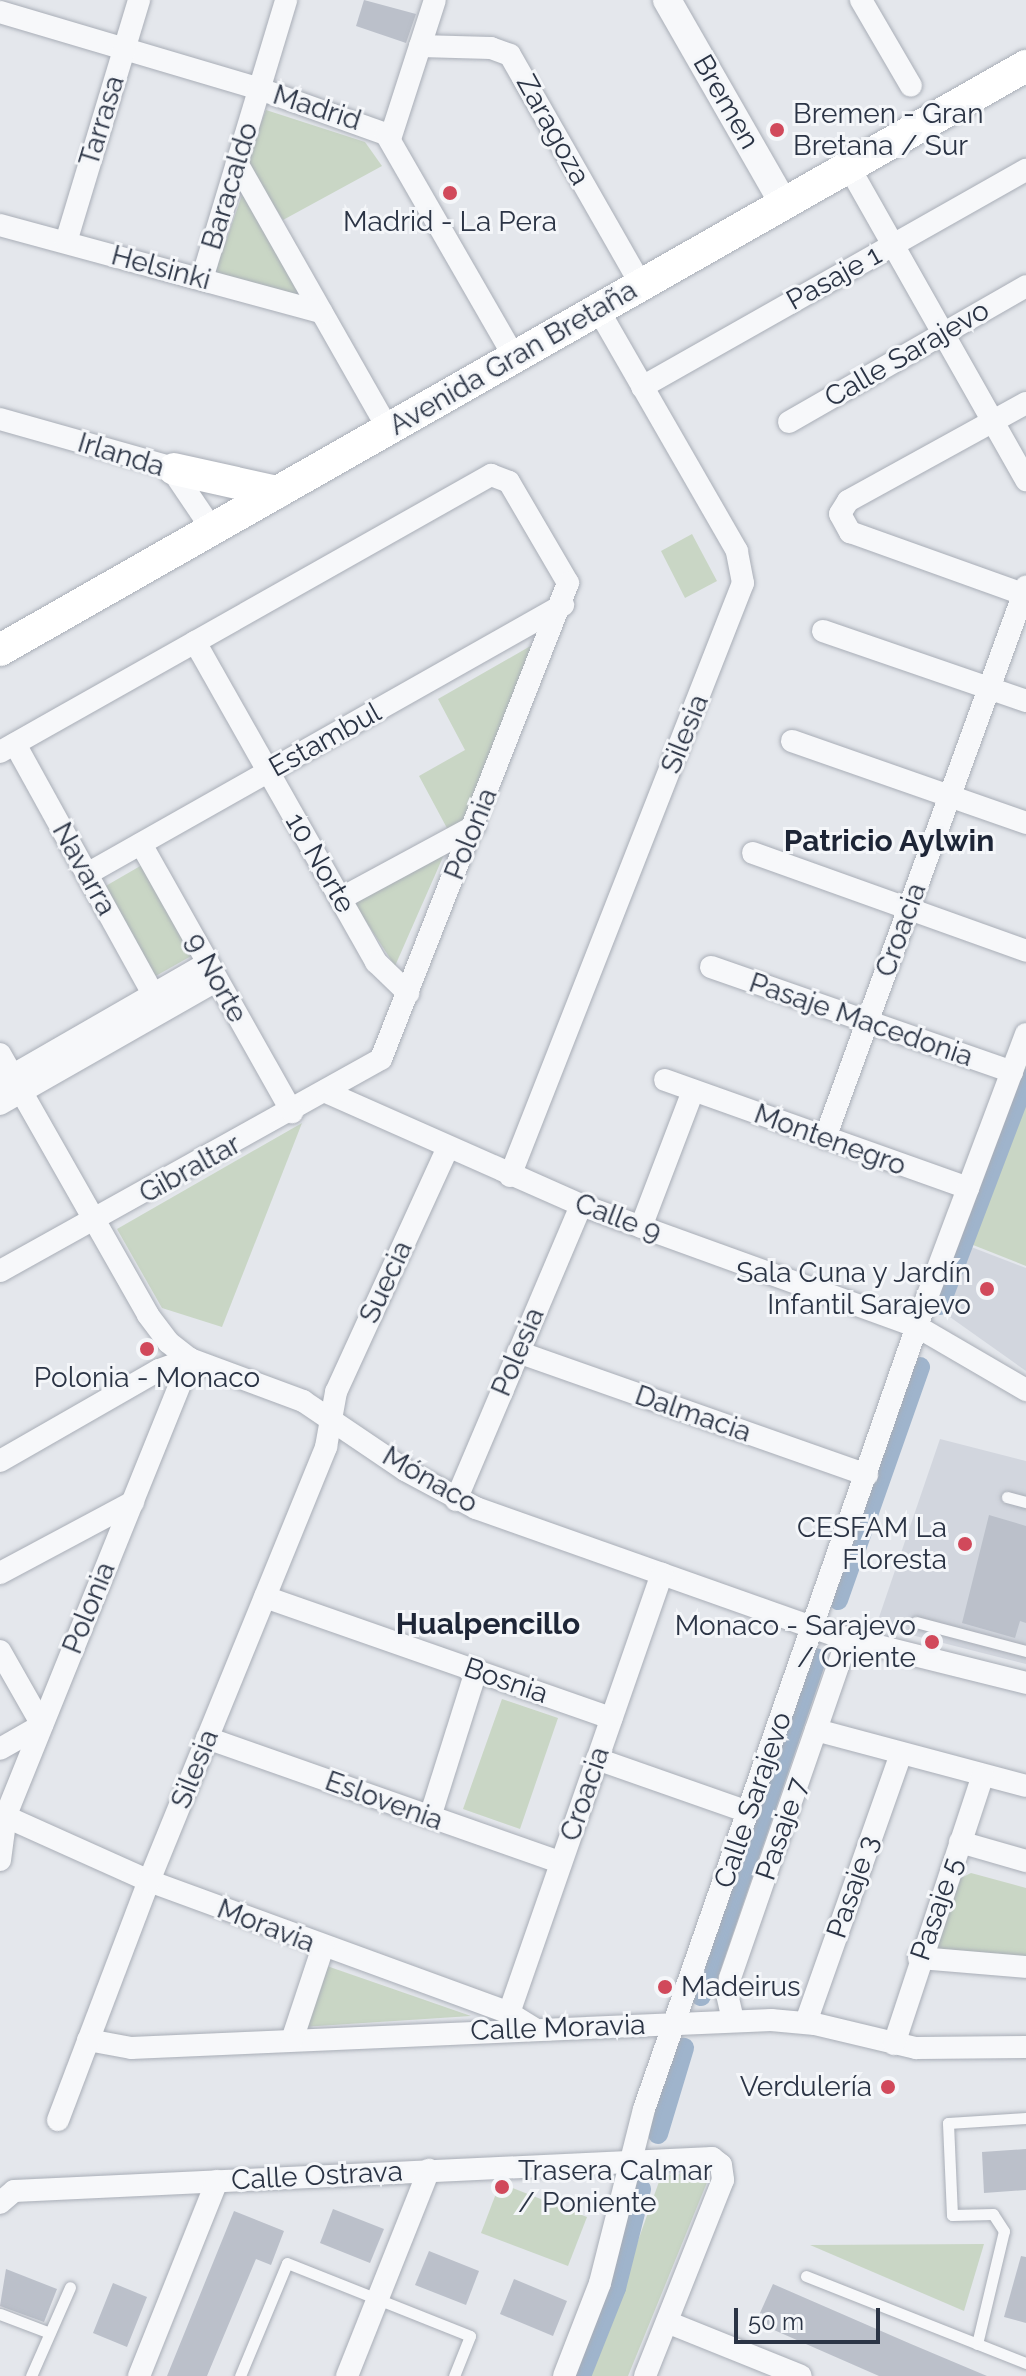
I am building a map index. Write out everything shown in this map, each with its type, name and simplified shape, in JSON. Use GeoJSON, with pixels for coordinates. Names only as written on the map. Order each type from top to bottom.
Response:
{"type":"FeatureCollection","features":[{"type":"Feature","properties":{"kind":"main road","name":"Avenida Gran Bretaña"},"geometry":{"type":"LineString","coordinates":[[0,650],[1026,66]]}},
{"type":"Feature","properties":{"kind":"main road"},"geometry":{"type":"LineString","coordinates":[[174,469],[277,492]]}},
{"type":"Feature","properties":{"kind":"street","name":"Tarrasa"},"geometry":{"type":"LineString","coordinates":[[66,242],[139,0]]}},
{"type":"Feature","properties":{"kind":"street","name":"Baracaldo"},"geometry":{"type":"LineString","coordinates":[[202,279],[286,0]]}},
{"type":"Feature","properties":{"kind":"street"},"geometry":{"type":"LineString","coordinates":[[390,139],[435,0]]}},
{"type":"Feature","properties":{"kind":"street","name":"Bremen"},"geometry":{"type":"LineString","coordinates":[[667,0],[784,204]]}},
{"type":"Feature","properties":{"kind":"street"},"geometry":{"type":"LineString","coordinates":[[861,0],[911,86]]}},
{"type":"Feature","properties":{"kind":"street","name":"Madrid"},"geometry":{"type":"LineString","coordinates":[[0,12],[361,121],[390,139],[514,357]]}},
{"type":"Feature","properties":{"kind":"street","name":"Zaragoza"},"geometry":{"type":"LineString","coordinates":[[420,46],[491,48],[510,55],[641,285]]}},
{"type":"Feature","properties":{"kind":"street"},"geometry":{"type":"LineString","coordinates":[[237,163],[388,429]]}},
{"type":"Feature","properties":{"kind":"street"},"geometry":{"type":"LineString","coordinates":[[849,167],[1026,480]]}},
{"type":"Feature","properties":{"kind":"street","name":"Pasaje 1"},"geometry":{"type":"LineString","coordinates":[[642,387],[1026,170]]}},
{"type":"Feature","properties":{"kind":"street","name":"Helsinki"},"geometry":{"type":"LineString","coordinates":[[0,225],[321,312]]}},
{"type":"Feature","properties":{"kind":"street","name":"Calle Sarajevo"},"geometry":{"type":"LineString","coordinates":[[789,422],[1026,286]]}},
{"type":"Feature","properties":{"kind":"street","name":"Silesia"},"geometry":{"type":"LineString","coordinates":[[510,1176],[743,583],[737,551],[598,309]]}},
{"type":"Feature","properties":{"kind":"street"},"geometry":{"type":"LineString","coordinates":[[1025,592],[850,532],[840,519],[848,501],[1026,403]]}},
{"type":"Feature","properties":{"kind":"street","name":"Irlanda"},"geometry":{"type":"LineString","coordinates":[[0,419],[174,469],[212,529]]}},
{"type":"Feature","properties":{"kind":"street"},"geometry":{"type":"LineString","coordinates":[[7,748],[491,475],[509,482],[568,583],[563,605]]}},
{"type":"Feature","properties":{"kind":"street","name":"Croacia"},"geometry":{"type":"LineString","coordinates":[[825,1138],[1025,592]]}},
{"type":"Feature","properties":{"kind":"street","name":"Estambul"},"geometry":{"type":"LineString","coordinates":[[87,874],[563,605]]}},
{"type":"Feature","properties":{"kind":"street","name":"Polonia"},"geometry":{"type":"LineString","coordinates":[[378,1062],[563,605]]}},
{"type":"Feature","properties":{"kind":"street"},"geometry":{"type":"LineString","coordinates":[[823,631],[1026,701]]}},
{"type":"Feature","properties":{"kind":"street","name":"10 Norte"},"geometry":{"type":"LineString","coordinates":[[195,642],[376,962],[408,993]]}},
{"type":"Feature","properties":{"kind":"street"},"geometry":{"type":"LineString","coordinates":[[792,741],[1026,823]]}},
{"type":"Feature","properties":{"kind":"street","name":"Navarra"},"geometry":{"type":"LineString","coordinates":[[7,748],[164,996]]}},
{"type":"Feature","properties":{"kind":"street"},"geometry":{"type":"LineString","coordinates":[[340,899],[475,826]]}},
{"type":"Feature","properties":{"kind":"street","name":"9 Norte"},"geometry":{"type":"LineString","coordinates":[[141,844],[292,1112]]}},
{"type":"Feature","properties":{"kind":"street"},"geometry":{"type":"LineString","coordinates":[[753,853],[1026,951]]}},
{"type":"Feature","properties":{"kind":"street","name":"Pasaje Macedonia"},"geometry":{"type":"LineString","coordinates":[[711,967],[1012,1072]]}},
{"type":"Feature","properties":{"kind":"street"},"geometry":{"type":"LineString","coordinates":[[0,1104],[11,1083],[213,971]]}},
{"type":"Feature","properties":{"kind":"street","name":"Calle Sarajevo"},"geometry":{"type":"LineString","coordinates":[[564,2376],[600,2283],[628,2161],[674,2023],[918,1327],[1026,1034]]}},
{"type":"Feature","properties":{"kind":"street","name":"Mónaco"},"geometry":{"type":"LineString","coordinates":[[0,1054],[11,1083],[157,1329],[190,1359],[303,1401],[456,1500],[813,1628],[1026,1683]]}},
{"type":"Feature","properties":{"kind":"street","name":"Gibraltar"},"geometry":{"type":"LineString","coordinates":[[0,1271],[378,1062]]}},
{"type":"Feature","properties":{"kind":"street","name":"Montenegro"},"geometry":{"type":"LineString","coordinates":[[665,1080],[968,1188]]}},
{"type":"Feature","properties":{"kind":"street"},"geometry":{"type":"LineString","coordinates":[[641,1227],[693,1091]]}},
{"type":"Feature","properties":{"kind":"street","name":"Calle 9"},"geometry":{"type":"LineString","coordinates":[[326,1092],[581,1205],[918,1327],[1026,1390]]}},
{"type":"Feature","properties":{"kind":"street","name":"Suecia"},"geometry":{"type":"LineString","coordinates":[[332,1419],[336,1392],[448,1147]]}},
{"type":"Feature","properties":{"kind":"street","name":"Polesia"},"geometry":{"type":"LineString","coordinates":[[456,1500],[581,1205]]}},
{"type":"Feature","properties":{"kind":"street","name":"Dalmacia"},"geometry":{"type":"LineString","coordinates":[[518,1352],[867,1475]]}},
{"type":"Feature","properties":{"kind":"street"},"geometry":{"type":"LineString","coordinates":[[0,1461],[159,1370],[190,1359]]}},
{"type":"Feature","properties":{"kind":"street","name":"Polonia"},"geometry":{"type":"LineString","coordinates":[[0,1860],[3,1815],[190,1359]]}},
{"type":"Feature","properties":{"kind":"street","name":"Silesia"},"geometry":{"type":"LineString","coordinates":[[58,2120],[149,1881],[326,1447],[332,1419]]}},
{"type":"Feature","properties":{"kind":"street"},"geometry":{"type":"LineString","coordinates":[[0,1573],[133,1502]]}},
{"type":"Feature","properties":{"kind":"street","name":"Croacia"},"geometry":{"type":"LineString","coordinates":[[509,2013],[662,1574]]}},
{"type":"Feature","properties":{"kind":"street","name":"Bosnia"},"geometry":{"type":"LineString","coordinates":[[265,1597],[611,1718]]}},
{"type":"Feature","properties":{"kind":"street","name":"Pasaje 7"},"geometry":{"type":"LineString","coordinates":[[733,2020],[727,1994],[730,1978],[848,1638]]}},
{"type":"Feature","properties":{"kind":"street"},"geometry":{"type":"LineString","coordinates":[[0,1651],[42,1725],[0,1749]]}},
{"type":"Feature","properties":{"kind":"street"},"geometry":{"type":"LineString","coordinates":[[430,1817],[476,1671]]}},
{"type":"Feature","properties":{"kind":"street"},"geometry":{"type":"LineString","coordinates":[[816,1730],[1026,1786]]}},
{"type":"Feature","properties":{"kind":"street","name":"Eslovenia"},"geometry":{"type":"LineString","coordinates":[[207,1738],[561,1863]]}},
{"type":"Feature","properties":{"kind":"street","name":"Pasaje 3"},"geometry":{"type":"LineString","coordinates":[[806,2022],[901,1753]]}},
{"type":"Feature","properties":{"kind":"street"},"geometry":{"type":"LineString","coordinates":[[597,1759],[748,1812]]}},
{"type":"Feature","properties":{"kind":"street","name":"Pasaje 5"},"geometry":{"type":"LineString","coordinates":[[894,2044],[919,1958],[983,1775]]}},
{"type":"Feature","properties":{"kind":"street","name":"Moravia"},"geometry":{"type":"LineString","coordinates":[[3,1815],[149,1881],[509,2013],[535,2029]]}},
{"type":"Feature","properties":{"kind":"street"},"geometry":{"type":"LineString","coordinates":[[960,1842],[1026,1861]]}},
{"type":"Feature","properties":{"kind":"street"},"geometry":{"type":"LineString","coordinates":[[292,2040],[323,1947]]}},
{"type":"Feature","properties":{"kind":"street"},"geometry":{"type":"LineString","coordinates":[[919,1958],[1026,1967]]}},
{"type":"Feature","properties":{"kind":"street","name":"Calle Moravia"},"geometry":{"type":"LineString","coordinates":[[88,2040],[131,2048],[733,2020],[806,2022],[894,2044],[1026,2047]]}},
{"type":"Feature","properties":{"kind":"street"},"geometry":{"type":"LineString","coordinates":[[628,2161],[712,2158],[723,2169],[645,2376]]}},
{"type":"Feature","properties":{"kind":"street","name":"Calle Ostrava"},"geometry":{"type":"LineString","coordinates":[[3,2198],[217,2181],[628,2161]]}},
{"type":"Feature","properties":{"kind":"street"},"geometry":{"type":"LineString","coordinates":[[347,2376],[429,2170]]}},
{"type":"Feature","properties":{"kind":"street"},"geometry":{"type":"LineString","coordinates":[[139,2376],[217,2181]]}},
{"type":"Feature","properties":{"kind":"street"},"geometry":{"type":"LineString","coordinates":[[667,2322],[801,2376]]}},
{"type":"Feature","properties":{"kind":"lane"},"geometry":{"type":"LineString","coordinates":[[1007,1497],[1026,1502]]}},
{"type":"Feature","properties":{"kind":"lane"},"geometry":{"type":"LineString","coordinates":[[916,1622],[1026,1651]]}},
{"type":"Feature","properties":{"kind":"lane"},"geometry":{"type":"LineString","coordinates":[[977,2344],[1004,2231],[993,2214],[952,2215],[948,2123],[1026,2118]]}},
{"type":"Feature","properties":{"kind":"lane"},"geometry":{"type":"LineString","coordinates":[[240,2376],[287,2263],[470,2336],[454,2376]]}},
{"type":"Feature","properties":{"kind":"lane"},"geometry":{"type":"LineString","coordinates":[[806,2276],[1026,2363]]}},
{"type":"Feature","properties":{"kind":"lane"},"geometry":{"type":"LineString","coordinates":[[31,2376],[70,2287]]}},
{"type":"Feature","properties":{"kind":"lane"},"geometry":{"type":"LineString","coordinates":[[0,2314],[50,2333]]}},
{"type":"Feature","properties":{"kind":"shaded area","name":"Sala Cuna y Jardín Infantil Sarajevo"},"geometry":{"type":"Polygon","coordinates":[[[966,1245],[1026,1268],[1026,1371],[940,1310],[966,1245]]]}},
{"type":"Feature","properties":{"kind":"shaded area","name":"CESFAM La Floresta"},"geometry":{"type":"Polygon","coordinates":[[[940,1439],[1026,1461],[1026,1664],[876,1626],[940,1439]]]}},
{"type":"Feature","properties":{"kind":"green space"},"geometry":{"type":"Polygon","coordinates":[[[266,110],[365,142],[382,166],[283,220],[246,162],[266,110]]]}},
{"type":"Feature","properties":{"kind":"green space"},"geometry":{"type":"Polygon","coordinates":[[[243,192],[302,296],[215,273],[243,192]]]}},
{"type":"Feature","properties":{"kind":"green space"},"geometry":{"type":"Polygon","coordinates":[[[692,534],[717,581],[685,598],[661,551],[692,534]]]}},
{"type":"Feature","properties":{"kind":"green space"},"geometry":{"type":"Polygon","coordinates":[[[534,644],[464,821],[448,830],[419,776],[465,750],[438,699],[534,644]]]}},
{"type":"Feature","properties":{"kind":"green space"},"geometry":{"type":"Polygon","coordinates":[[[450,841],[395,966],[354,903],[450,841]]]}},
{"type":"Feature","properties":{"kind":"green space"},"geometry":{"type":"Polygon","coordinates":[[[142,865],[193,955],[154,977],[104,887],[142,865]]]}},
{"type":"Feature","properties":{"kind":"green space"},"geometry":{"type":"Polygon","coordinates":[[[1026,1063],[1026,1266],[963,1241],[1026,1063]]]}},
{"type":"Feature","properties":{"kind":"green space"},"geometry":{"type":"Polygon","coordinates":[[[302,1123],[222,1327],[162,1308],[117,1229],[302,1123]]]}},
{"type":"Feature","properties":{"kind":"green space"},"geometry":{"type":"Polygon","coordinates":[[[502,1699],[558,1718],[520,1829],[463,1809],[502,1699]]]}},
{"type":"Feature","properties":{"kind":"green space"},"geometry":{"type":"Polygon","coordinates":[[[971,1873],[1026,1888],[1026,1961],[932,1957],[959,1879],[971,1873]]]}},
{"type":"Feature","properties":{"kind":"green space"},"geometry":{"type":"Polygon","coordinates":[[[324,1965],[471,2016],[302,2027],[324,1965]]]}},
{"type":"Feature","properties":{"kind":"green space"},"geometry":{"type":"Polygon","coordinates":[[[703,2172],[708,2180],[628,2376],[590,2376],[661,2176],[703,2172]]]}},
{"type":"Feature","properties":{"kind":"green space"},"geometry":{"type":"Polygon","coordinates":[[[500,2183],[587,2217],[568,2266],[481,2233],[500,2183]]]}},
{"type":"Feature","properties":{"kind":"green space"},"geometry":{"type":"Polygon","coordinates":[[[984,2244],[964,2311],[810,2245],[984,2244]]]}},
{"type":"Feature","properties":{"kind":"building"},"geometry":{"type":"Polygon","coordinates":[[[364,0],[416,14],[406,43],[356,26],[364,0]]]}},
{"type":"Feature","properties":{"kind":"building"},"geometry":{"type":"Polygon","coordinates":[[[989,1515],[1026,1526],[1026,1623],[1020,1621],[1015,1638],[962,1623],[989,1515]]]}},
{"type":"Feature","properties":{"kind":"building"},"geometry":{"type":"Polygon","coordinates":[[[1026,2149],[1026,2190],[984,2193],[982,2152],[1026,2149]]]}},
{"type":"Feature","properties":{"kind":"building"},"geometry":{"type":"Polygon","coordinates":[[[333,2209],[384,2229],[370,2263],[320,2243],[333,2209]]]}},
{"type":"Feature","properties":{"kind":"building"},"geometry":{"type":"Polygon","coordinates":[[[234,2211],[284,2231],[271,2265],[256,2259],[207,2376],[167,2376],[234,2211]]]}},
{"type":"Feature","properties":{"kind":"building"},"geometry":{"type":"Polygon","coordinates":[[[429,2251],[479,2271],[466,2305],[415,2285],[429,2251]]]}},
{"type":"Feature","properties":{"kind":"building"},"geometry":{"type":"Polygon","coordinates":[[[1021,2256],[1026,2257],[1026,2323],[1004,2317],[1021,2256]]]}},
{"type":"Feature","properties":{"kind":"building"},"geometry":{"type":"Polygon","coordinates":[[[6,2269],[57,2289],[44,2322],[0,2306],[6,2269]]]}},
{"type":"Feature","properties":{"kind":"building"},"geometry":{"type":"Polygon","coordinates":[[[514,2279],[567,2301],[553,2336],[500,2314],[514,2279]]]}},
{"type":"Feature","properties":{"kind":"building"},"geometry":{"type":"Polygon","coordinates":[[[113,2283],[147,2297],[127,2347],[93,2333],[113,2283]]]}},
{"type":"Feature","properties":{"kind":"building"},"geometry":{"type":"Polygon","coordinates":[[[773,2284],[987,2376],[879,2376],[756,2322],[773,2284]]]}},
{"type":"Feature","properties":{"kind":"waterway"},"geometry":{"type":"LineString","coordinates":[[940,1305],[1026,1079]]}},
{"type":"Feature","properties":{"kind":"waterway"},"geometry":{"type":"LineString","coordinates":[[838,1600],[920,1367]]}},
{"type":"Feature","properties":{"kind":"waterway"},"geometry":{"type":"LineString","coordinates":[[701,1996],[817,1658]]}},
{"type":"Feature","properties":{"kind":"waterway"},"geometry":{"type":"LineString","coordinates":[[658,2134],[684,2048]]}},
{"type":"Feature","properties":{"kind":"waterway"},"geometry":{"type":"LineString","coordinates":[[581,2376],[616,2288],[641,2189]]}},
{"type":"Feature","properties":{"kind":"place","name":"Bremen - Gran Bretana / Sur"},"geometry":{"type":"Point","coordinates":[777,130]}},
{"type":"Feature","properties":{"kind":"place","name":"Madrid - La Pera"},"geometry":{"type":"Point","coordinates":[450,193]}},
{"type":"Feature","properties":{"kind":"place","name":"Sala Cuna y Jardín Infantil Sarajevo"},"geometry":{"type":"Point","coordinates":[987,1289]}},
{"type":"Feature","properties":{"kind":"place","name":"Polonia - Monaco"},"geometry":{"type":"Point","coordinates":[147,1349]}},
{"type":"Feature","properties":{"kind":"place","name":"CESFAM La Floresta"},"geometry":{"type":"Point","coordinates":[965,1544]}},
{"type":"Feature","properties":{"kind":"place","name":"Monaco - Sarajevo / Oriente"},"geometry":{"type":"Point","coordinates":[932,1642]}},
{"type":"Feature","properties":{"kind":"place","name":"Madeirus"},"geometry":{"type":"Point","coordinates":[665,1987]}},
{"type":"Feature","properties":{"kind":"place","name":"Verdulería"},"geometry":{"type":"Point","coordinates":[888,2087]}},
{"type":"Feature","properties":{"kind":"place","name":"Trasera Calmar / Poniente"},"geometry":{"type":"Point","coordinates":[502,2187]}},
{"type":"Feature","properties":{"kind":"district","name":"Patricio Aylwin"},"geometry":{"type":"Point","coordinates":[889,841]}},
{"type":"Feature","properties":{"kind":"district","name":"Hualpencillo"},"geometry":{"type":"Point","coordinates":[488,1624]}}]}
